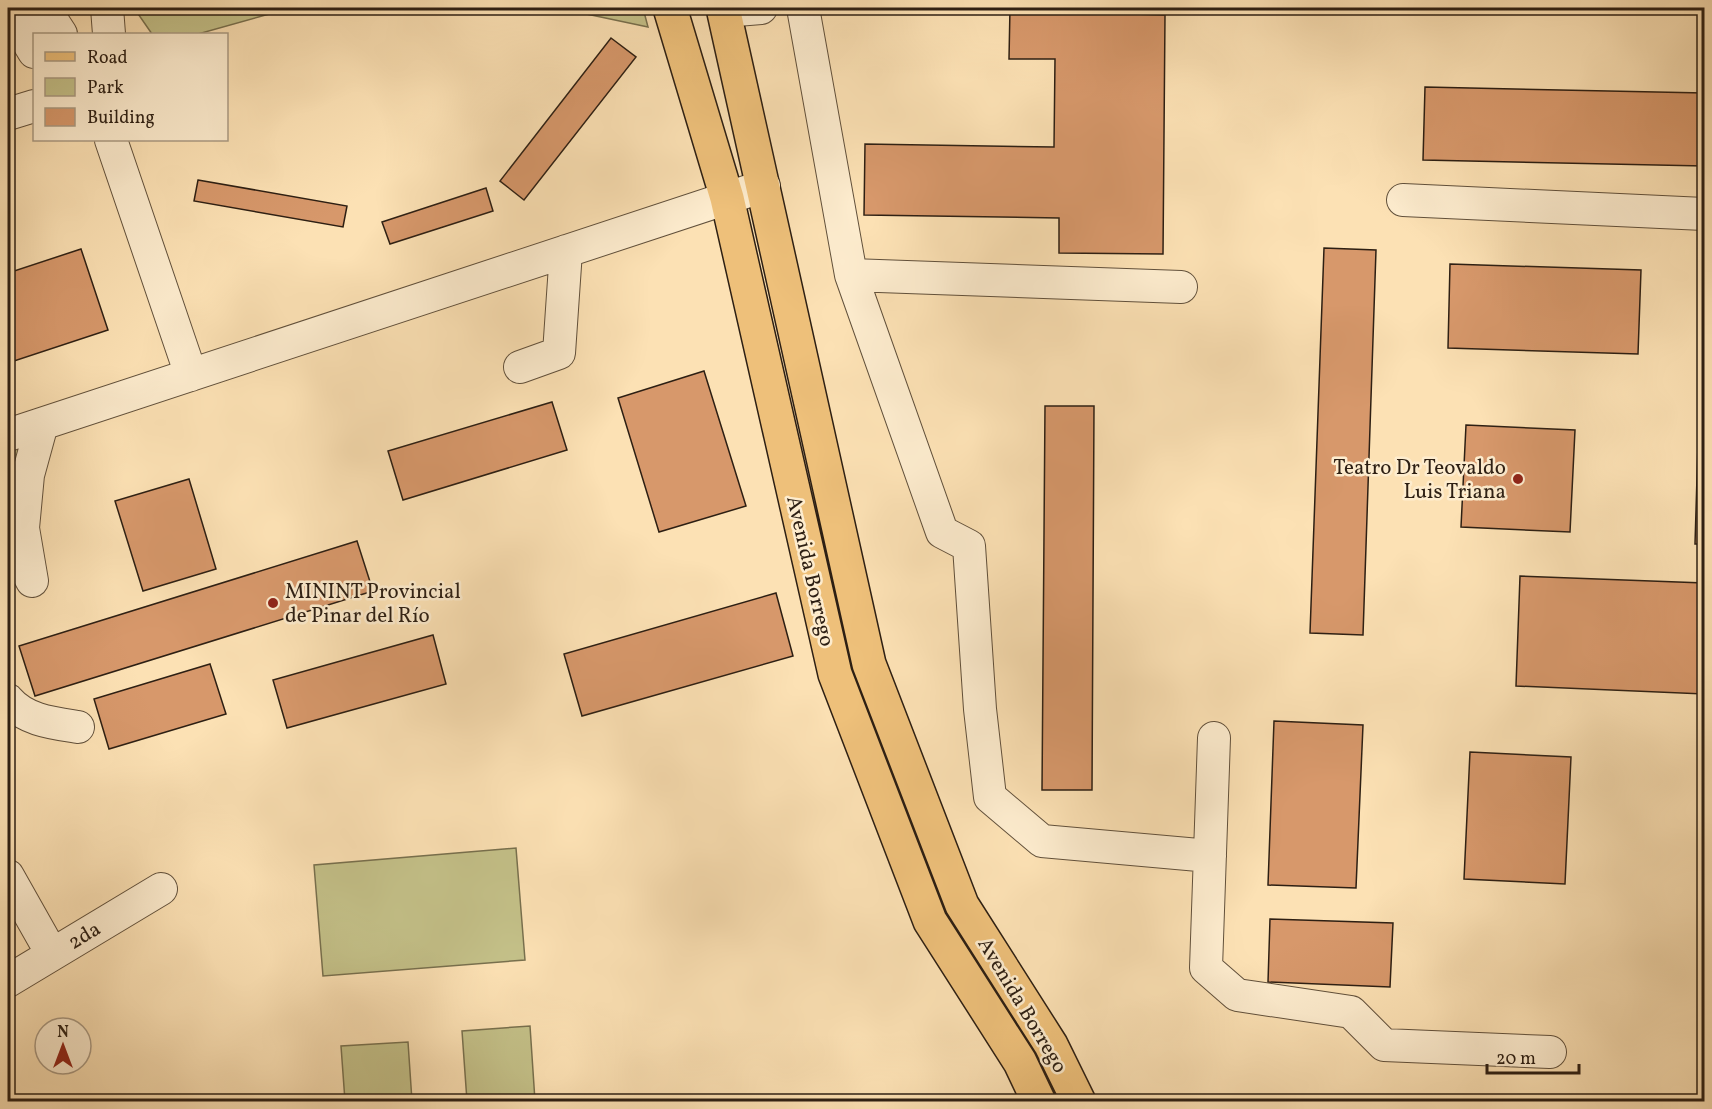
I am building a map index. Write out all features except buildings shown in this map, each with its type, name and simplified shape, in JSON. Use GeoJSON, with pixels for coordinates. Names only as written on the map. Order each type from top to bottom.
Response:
{"type":"FeatureCollection","features":[{"type":"Feature","properties":{"kind":"main road","name":"Avenida Borrego"},"geometry":{"type":"LineString","coordinates":[[670,8],[727,198],[835,674],[930,921],[1020,1062],[1039,1101]]}},
{"type":"Feature","properties":{"kind":"main road","name":"Avenida Borrego"},"geometry":{"type":"LineString","coordinates":[[724,9],[869,664],[962,905],[1051,1045],[1079,1101]]}},
{"type":"Feature","properties":{"kind":"street"},"geometry":{"type":"LineString","coordinates":[[44,8],[60,33]]}},
{"type":"Feature","properties":{"kind":"street"},"geometry":{"type":"LineString","coordinates":[[87,8],[89,33]]}},
{"type":"Feature","properties":{"kind":"street"},"geometry":{"type":"LineString","coordinates":[[107,8],[109,33]]}},
{"type":"Feature","properties":{"kind":"street"},"geometry":{"type":"LineString","coordinates":[[724,9],[761,8]]}},
{"type":"Feature","properties":{"kind":"street"},"geometry":{"type":"LineString","coordinates":[[803,8],[851,275],[942,532],[969,546],[980,709],[990,797],[1042,841],[1210,856]]}},
{"type":"Feature","properties":{"kind":"street"},"geometry":{"type":"LineString","coordinates":[[8,9],[33,50]]}},
{"type":"Feature","properties":{"kind":"street"},"geometry":{"type":"LineString","coordinates":[[8,114],[33,106]]}},
{"type":"Feature","properties":{"kind":"street"},"geometry":{"type":"LineString","coordinates":[[111,141],[191,375]]}},
{"type":"Feature","properties":{"kind":"street"},"geometry":{"type":"LineString","coordinates":[[8,435],[764,186]]}},
{"type":"Feature","properties":{"kind":"street"},"geometry":{"type":"LineString","coordinates":[[1402,200],[1704,214]]}},
{"type":"Feature","properties":{"kind":"street"},"geometry":{"type":"LineString","coordinates":[[520,367],[559,353],[566,251]]}},
{"type":"Feature","properties":{"kind":"street"},"geometry":{"type":"LineString","coordinates":[[851,275],[1182,287]]}},
{"type":"Feature","properties":{"kind":"street"},"geometry":{"type":"LineString","coordinates":[[8,536],[32,581],[23,528],[28,475],[42,424]]}},
{"type":"Feature","properties":{"kind":"street"},"geometry":{"type":"LineString","coordinates":[[8,700],[13,706],[41,722],[78,727]]}},
{"type":"Feature","properties":{"kind":"street"},"geometry":{"type":"LineString","coordinates":[[1214,738],[1206,968],[1238,995],[1351,1012],[1384,1045],[1550,1052]]}},
{"type":"Feature","properties":{"kind":"street"},"geometry":{"type":"LineString","coordinates":[[8,876],[52,954]]}},
{"type":"Feature","properties":{"kind":"street","name":"2da"},"geometry":{"type":"LineString","coordinates":[[8,981],[161,890]]}},
{"type":"Feature","properties":{"kind":"green space"},"geometry":{"type":"Polygon","coordinates":[[[134,8],[291,8],[202,33],[151,33],[134,8]]]}},
{"type":"Feature","properties":{"kind":"green space"},"geometry":{"type":"Polygon","coordinates":[[[558,8],[643,8],[648,27],[558,8]]]}},
{"type":"Feature","properties":{"kind":"green space"},"geometry":{"type":"Polygon","coordinates":[[[20,446],[8,507],[8,449],[20,446]]]}},
{"type":"Feature","properties":{"kind":"green space"},"geometry":{"type":"Polygon","coordinates":[[[516,848],[525,960],[323,976],[314,865],[516,848]]]}},
{"type":"Feature","properties":{"kind":"green space"},"geometry":{"type":"Polygon","coordinates":[[[530,1026],[535,1101],[467,1101],[462,1031],[530,1026]]]}},
{"type":"Feature","properties":{"kind":"green space"},"geometry":{"type":"Polygon","coordinates":[[[408,1042],[412,1101],[345,1101],[341,1046],[408,1042]]]}},
{"type":"Feature","properties":{"kind":"place","name":"Teatro Dr Teovaldo Luis Triana"},"geometry":{"type":"Point","coordinates":[1518,479]}},
{"type":"Feature","properties":{"kind":"place","name":"MININT Provincial de Pinar del Río"},"geometry":{"type":"Point","coordinates":[273,603]}}]}
